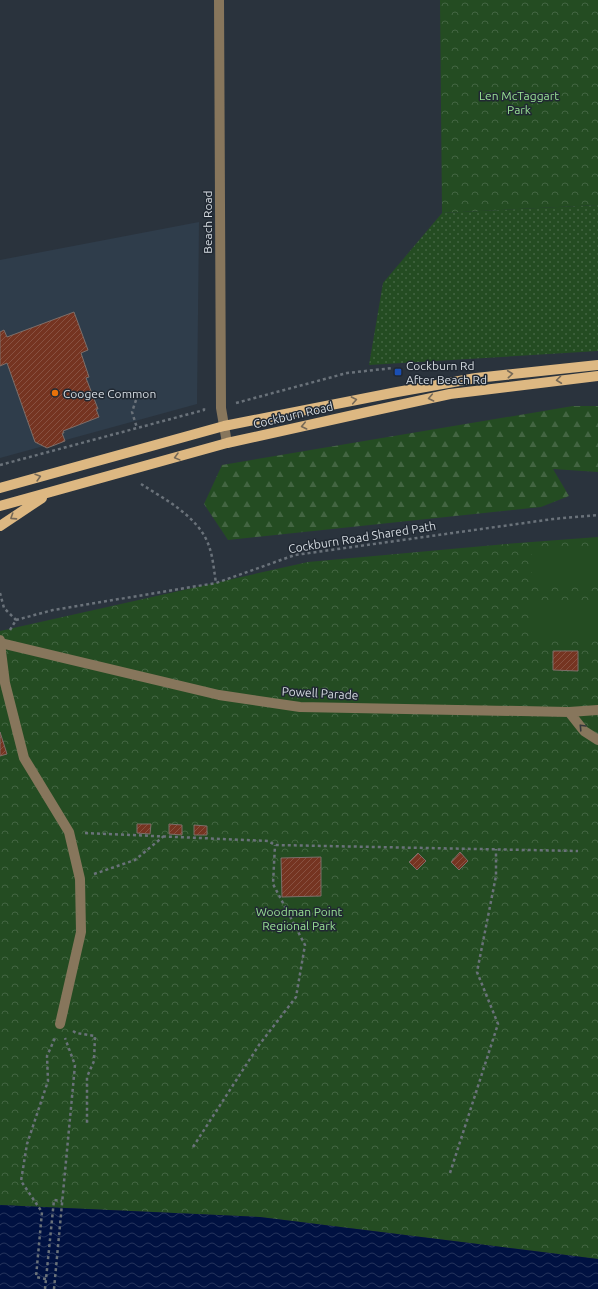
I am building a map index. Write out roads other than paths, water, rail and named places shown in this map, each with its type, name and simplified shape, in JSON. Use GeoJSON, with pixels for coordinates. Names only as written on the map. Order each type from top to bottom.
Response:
{"type":"FeatureCollection","features":[{"type":"Feature","properties":{"kind":"main road","name":"Cockburn Road"},"geometry":{"type":"LineString","coordinates":[[0,488],[224,426],[476,378],[598,365]]}},
{"type":"Feature","properties":{"kind":"main road","name":"Cockburn Road"},"geometry":{"type":"LineString","coordinates":[[0,506],[227,443],[367,412],[450,394],[598,376]]}},
{"type":"Feature","properties":{"kind":"main road"},"geometry":{"type":"LineString","coordinates":[[0,526],[50,492]]}},
{"type":"Feature","properties":{"kind":"street","name":"Beach Road"},"geometry":{"type":"LineString","coordinates":[[219,0],[221,408],[227,443]]}},
{"type":"Feature","properties":{"kind":"street","name":"Powell Parade"},"geometry":{"type":"LineString","coordinates":[[0,642],[219,695],[300,707],[569,712],[598,710]]}},
{"type":"Feature","properties":{"kind":"street"},"geometry":{"type":"LineString","coordinates":[[0,642],[5,683],[24,758],[69,832],[80,879],[81,932],[60,1024]]}},
{"type":"Feature","properties":{"kind":"street"},"geometry":{"type":"LineString","coordinates":[[569,712],[584,730],[598,740]]}},
{"type":"Feature","properties":{"kind":"water"},"geometry":{"type":"Polygon","coordinates":[[[0,1205],[260,1217],[598,1259],[598,1289],[0,1289],[0,1205]]]}},
{"type":"Feature","properties":{"kind":"place","name":"Cockburn Rd After Beach Rd"},"geometry":{"type":"Point","coordinates":[398,372]}},
{"type":"Feature","properties":{"kind":"place","name":"Coogee Common"},"geometry":{"type":"Point","coordinates":[55,393]}},
{"type":"Feature","properties":{"kind":"park label","name":"Len McTaggart Park"},"geometry":{"type":"Point","coordinates":[519,102]}},
{"type":"Feature","properties":{"kind":"park label","name":"Woodman Point Regional Park"},"geometry":{"type":"Point","coordinates":[299,918]}}]}
